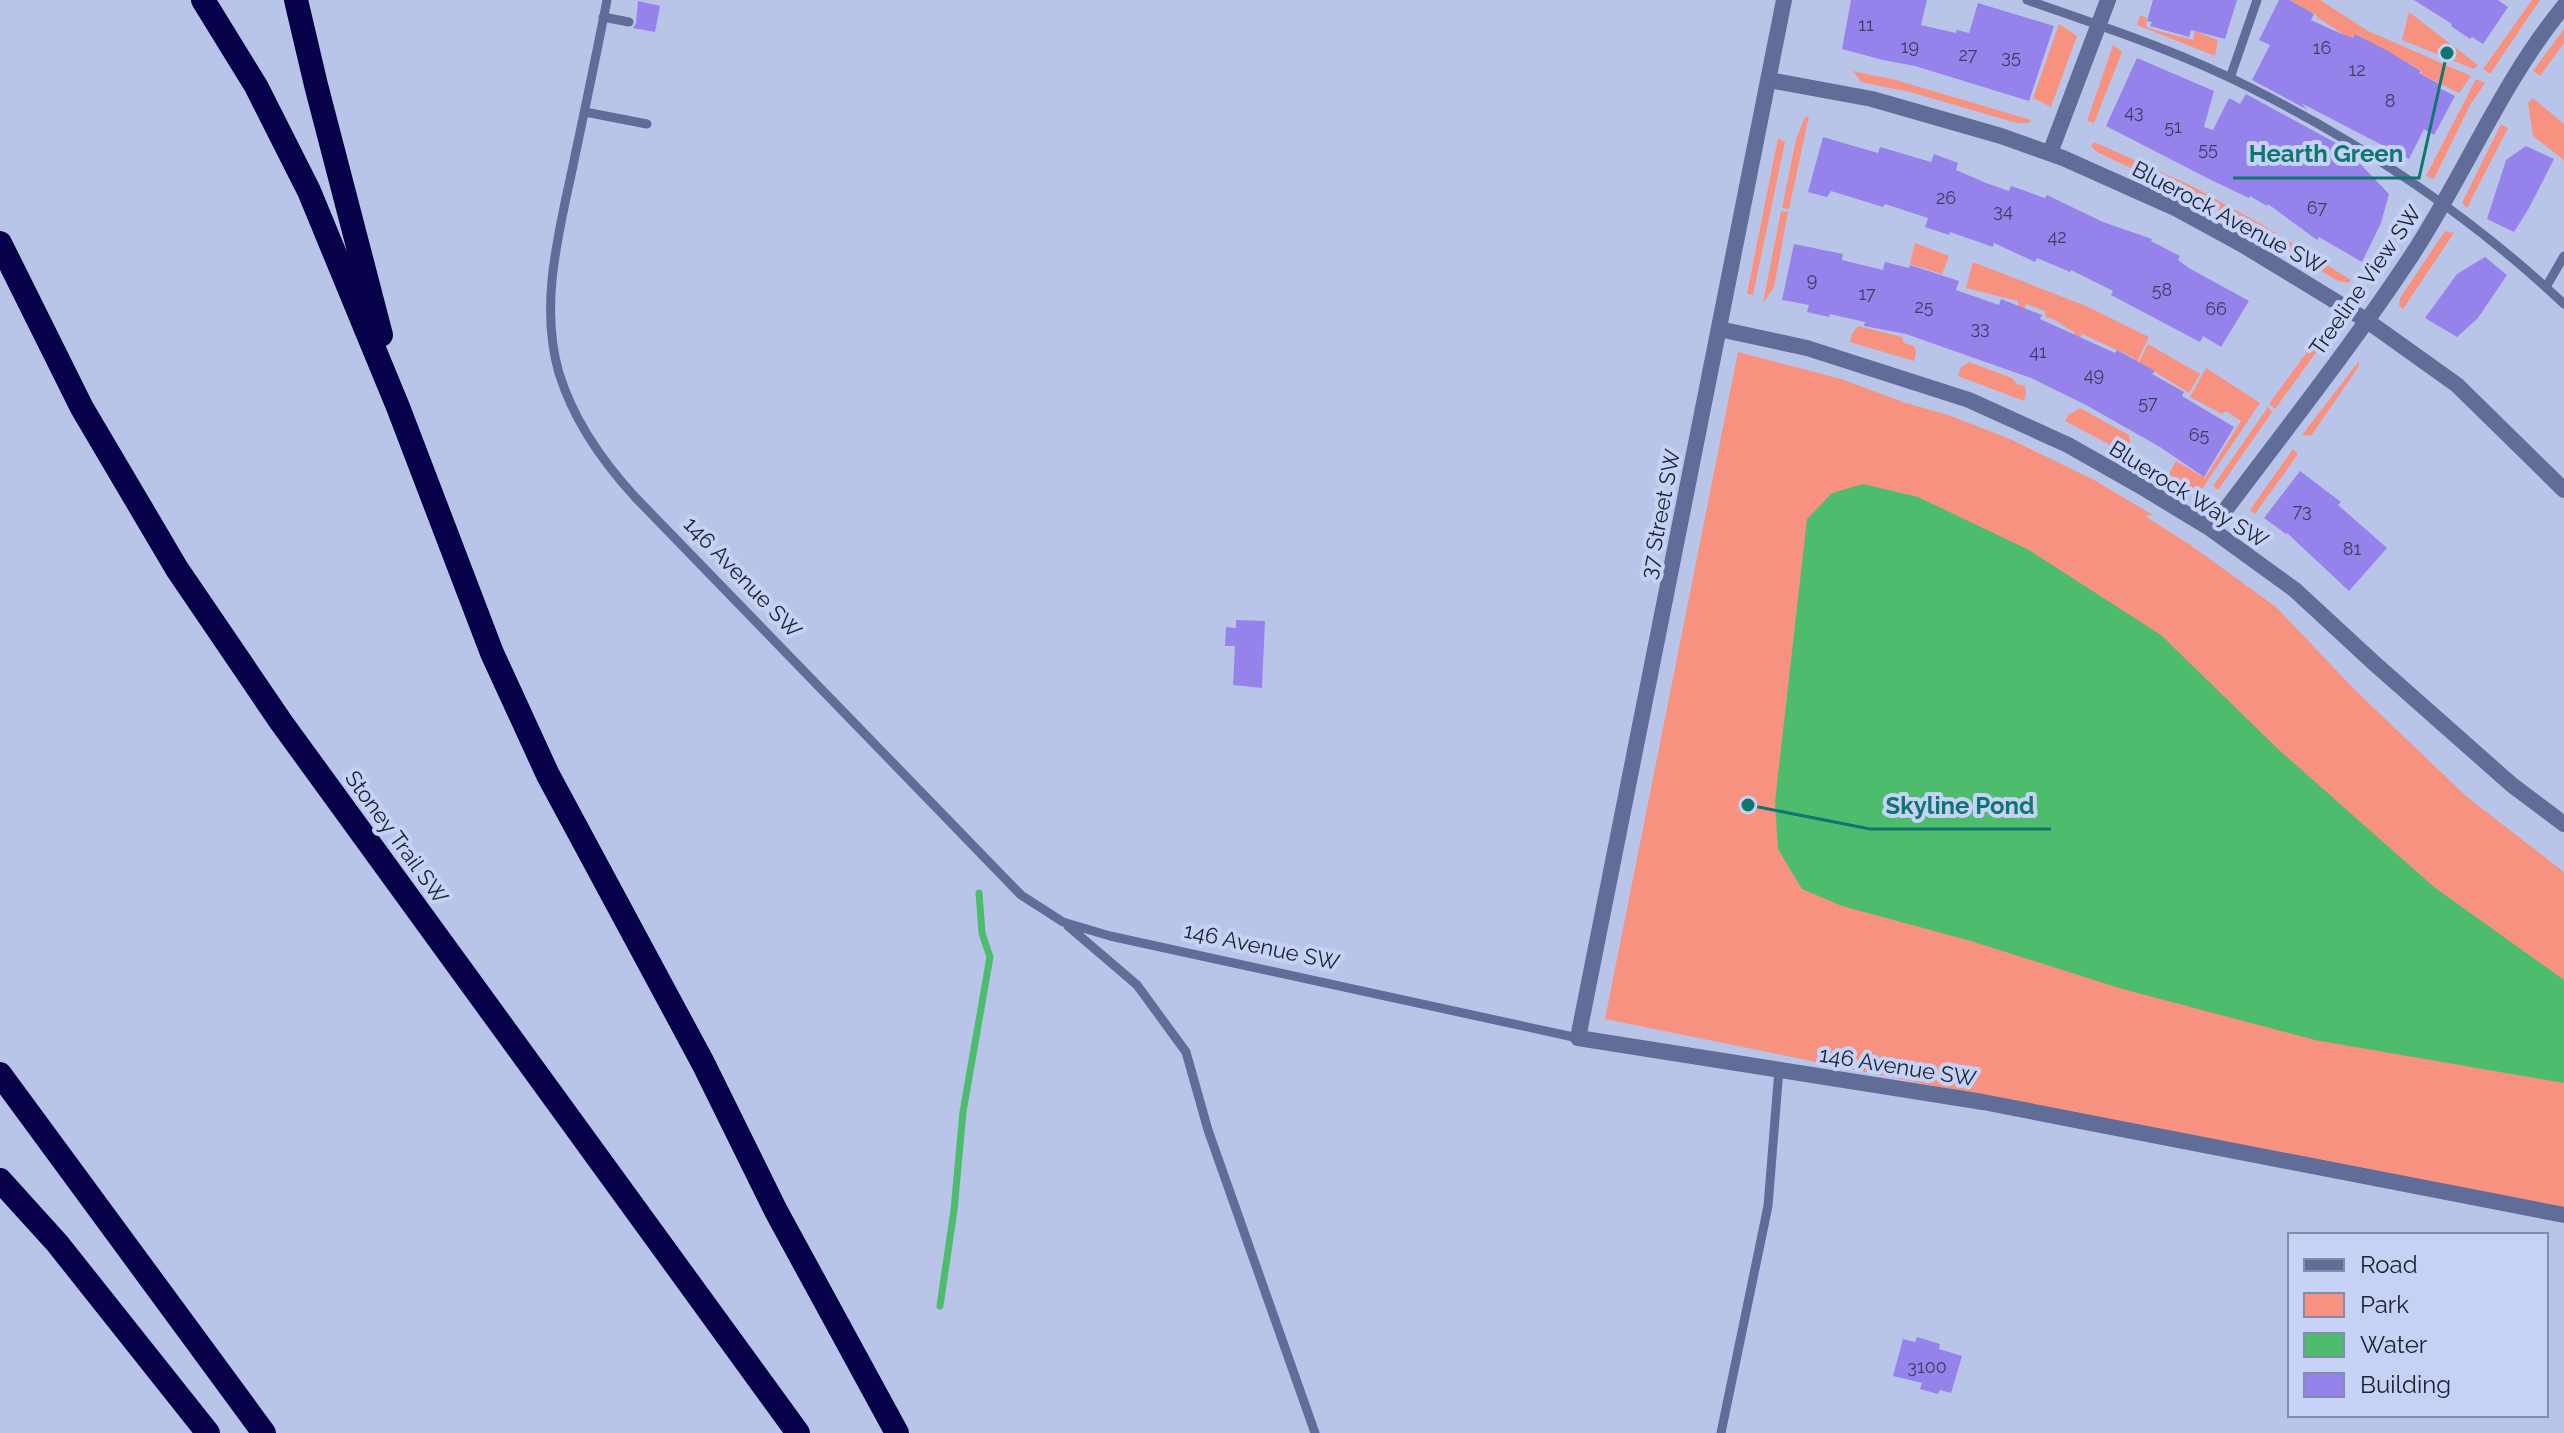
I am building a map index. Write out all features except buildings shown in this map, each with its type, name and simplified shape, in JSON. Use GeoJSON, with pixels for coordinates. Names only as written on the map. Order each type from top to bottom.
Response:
{"type":"FeatureCollection","features":[{"type":"Feature","properties":{"kind":"highway"},"geometry":{"type":"LineString","coordinates":[[203,0],[256,86],[309,191],[398,407],[492,653],[548,775],[703,1063],[776,1211],[897,1433]]}},
{"type":"Feature","properties":{"kind":"highway"},"geometry":{"type":"LineString","coordinates":[[296,0],[398,407]]}},
{"type":"Feature","properties":{"kind":"highway","name":"Stoney Trail SW"},"geometry":{"type":"LineString","coordinates":[[0,243],[82,408],[177,569],[281,722],[798,1433]]}},
{"type":"Feature","properties":{"kind":"highway"},"geometry":{"type":"LineString","coordinates":[[0,1074],[264,1433]]}},
{"type":"Feature","properties":{"kind":"highway"},"geometry":{"type":"LineString","coordinates":[[0,1180],[57,1243],[208,1433]]}},
{"type":"Feature","properties":{"kind":"highway"},"geometry":{"type":"LineString","coordinates":[[0,1201],[123,1327]]}},
{"type":"Feature","properties":{"kind":"street","name":"37 Street SW"},"geometry":{"type":"LineString","coordinates":[[1578,1038],[1784,0]]}},
{"type":"Feature","properties":{"kind":"street"},"geometry":{"type":"LineString","coordinates":[[2050,153],[2108,0]]}},
{"type":"Feature","properties":{"kind":"street","name":"Treeline View SW"},"geometry":{"type":"LineString","coordinates":[[2211,529],[2412,255],[2444,204],[2516,72],[2564,6]]}},
{"type":"Feature","properties":{"kind":"street","name":"Bluerock Avenue SW"},"geometry":{"type":"LineString","coordinates":[[1769,80],[1898,106],[1981,129],[2050,153],[2177,209],[2247,247],[2366,320],[2457,385],[2564,490]]}},
{"type":"Feature","properties":{"kind":"street","name":"Bluerock Way SW"},"geometry":{"type":"LineString","coordinates":[[1719,329],[1802,346],[1969,400],[2068,445],[2211,529],[2295,590],[2512,785],[2564,824]]}},
{"type":"Feature","properties":{"kind":"street","name":"146 Avenue SW"},"geometry":{"type":"LineString","coordinates":[[1578,1038],[1983,1102],[2564,1215]]}},
{"type":"Feature","properties":{"kind":"lane","name":"146 Avenue SW"},"geometry":{"type":"LineString","coordinates":[[607,0],[550,285],[559,371],[589,436],[613,473],[635,497],[1021,895],[1063,922],[1110,936],[1578,1038]]}},
{"type":"Feature","properties":{"kind":"lane"},"geometry":{"type":"LineString","coordinates":[[2027,0],[2144,41],[2230,78],[2317,124],[2444,204],[2564,304]]}},
{"type":"Feature","properties":{"kind":"lane"},"geometry":{"type":"LineString","coordinates":[[2230,78],[2257,0]]}},
{"type":"Feature","properties":{"kind":"lane"},"geometry":{"type":"LineString","coordinates":[[603,17],[629,22]]}},
{"type":"Feature","properties":{"kind":"lane"},"geometry":{"type":"LineString","coordinates":[[585,112],[647,124]]}},
{"type":"Feature","properties":{"kind":"lane"},"geometry":{"type":"LineString","coordinates":[[2546,287],[2564,256]]}},
{"type":"Feature","properties":{"kind":"lane"},"geometry":{"type":"LineString","coordinates":[[1063,922],[1137,985],[1186,1052],[1208,1130],[1315,1433]]}},
{"type":"Feature","properties":{"kind":"lane"},"geometry":{"type":"LineString","coordinates":[[1721,1433],[1768,1206],[1779,1069]]}},
{"type":"Feature","properties":{"kind":"green space"},"geometry":{"type":"Polygon","coordinates":[[[2289,0],[2320,0],[2368,31],[2471,76],[2459,93],[2421,74],[2422,71],[2356,34],[2348,37],[2289,0]]]}},
{"type":"Feature","properties":{"kind":"green space"},"geometry":{"type":"Polygon","coordinates":[[[2532,0],[2540,0],[2490,74],[2483,69],[2532,0]]]}},
{"type":"Feature","properties":{"kind":"green space"},"geometry":{"type":"Polygon","coordinates":[[[2409,12],[2478,65],[2474,69],[2402,40],[2409,12]]]}},
{"type":"Feature","properties":{"kind":"green space"},"geometry":{"type":"Polygon","coordinates":[[[2140,15],[2147,18],[2148,28],[2193,40],[2195,31],[2218,40],[2215,56],[2137,25],[2140,15]]]}},
{"type":"Feature","properties":{"kind":"green space"},"geometry":{"type":"Polygon","coordinates":[[[2059,24],[2077,36],[2051,107],[2033,98],[2059,24]]]}},
{"type":"Feature","properties":{"kind":"green space"},"geometry":{"type":"Polygon","coordinates":[[[2564,29],[2564,43],[2540,76],[2533,71],[2564,29]]]}},
{"type":"Feature","properties":{"kind":"green space"},"geometry":{"type":"Polygon","coordinates":[[[2113,45],[2122,52],[2094,123],[2087,121],[2113,45]]]}},
{"type":"Feature","properties":{"kind":"green space"},"geometry":{"type":"Polygon","coordinates":[[[1853,71],[1896,80],[2031,120],[2029,123],[2017,123],[1910,92],[1861,82],[1853,71]]]}},
{"type":"Feature","properties":{"kind":"green space"},"geometry":{"type":"Polygon","coordinates":[[[2476,79],[2485,83],[2470,105],[2434,179],[2426,176],[2476,79]]]}},
{"type":"Feature","properties":{"kind":"green space"},"geometry":{"type":"Polygon","coordinates":[[[2533,98],[2564,124],[2564,160],[2533,136],[2528,103],[2533,98]]]}},
{"type":"Feature","properties":{"kind":"green space"},"geometry":{"type":"Polygon","coordinates":[[[1809,116],[1789,209],[1782,208],[1796,139],[1805,117],[1809,116]]]}},
{"type":"Feature","properties":{"kind":"green space"},"geometry":{"type":"Polygon","coordinates":[[[2501,124],[2508,128],[2467,208],[2462,203],[2501,124]]]}},
{"type":"Feature","properties":{"kind":"green space"},"geometry":{"type":"Polygon","coordinates":[[[1778,138],[1785,142],[1753,295],[1747,294],[1778,138]]]}},
{"type":"Feature","properties":{"kind":"green space"},"geometry":{"type":"Polygon","coordinates":[[[2094,142],[2190,185],[2261,224],[2351,280],[2348,283],[2338,281],[2229,215],[2097,152],[2091,146],[2094,142]]]}},
{"type":"Feature","properties":{"kind":"green space"},"geometry":{"type":"Polygon","coordinates":[[[2411,202],[2417,208],[2372,274],[2362,281],[2359,278],[2411,202]]]}},
{"type":"Feature","properties":{"kind":"green space"},"geometry":{"type":"Polygon","coordinates":[[[1781,211],[1788,212],[1774,287],[1763,303],[1781,211]]]}},
{"type":"Feature","properties":{"kind":"green space"},"geometry":{"type":"Polygon","coordinates":[[[2445,231],[2454,233],[2403,309],[2399,306],[2400,298],[2445,231]]]}},
{"type":"Feature","properties":{"kind":"green space"},"geometry":{"type":"Polygon","coordinates":[[[1915,243],[1949,256],[1942,274],[1910,264],[1915,243]]]}},
{"type":"Feature","properties":{"kind":"green space"},"geometry":{"type":"Polygon","coordinates":[[[1973,262],[2086,306],[2149,337],[2137,362],[2082,334],[2064,364],[2075,332],[2046,317],[2045,311],[2026,304],[2018,322],[2018,301],[1966,288],[1973,262]]]}},
{"type":"Feature","properties":{"kind":"green space"},"geometry":{"type":"Polygon","coordinates":[[[1858,326],[1902,337],[1904,343],[1914,346],[1914,361],[1850,342],[1858,326]]]}},
{"type":"Feature","properties":{"kind":"green space"},"geometry":{"type":"Polygon","coordinates":[[[2324,333],[2320,347],[2275,409],[2269,404],[2320,334],[2324,333]]]}},
{"type":"Feature","properties":{"kind":"green space"},"geometry":{"type":"Polygon","coordinates":[[[2148,344],[2200,374],[2189,393],[2139,362],[2148,344]]]}},
{"type":"Feature","properties":{"kind":"green space"},"geometry":{"type":"Polygon","coordinates":[[[1738,352],[1841,379],[2010,439],[2094,480],[2153,515],[2145,516],[2276,607],[2355,690],[2467,797],[2564,872],[2564,1214],[1605,1019],[1738,352]]]}},
{"type":"Feature","properties":{"kind":"green space"},"geometry":{"type":"Polygon","coordinates":[[[2359,361],[2359,366],[2311,436],[2302,435],[2359,361]]]}},
{"type":"Feature","properties":{"kind":"green space"},"geometry":{"type":"Polygon","coordinates":[[[1969,362],[2025,386],[2024,401],[1958,376],[1961,367],[1969,362]]]}},
{"type":"Feature","properties":{"kind":"green space"},"geometry":{"type":"Polygon","coordinates":[[[2206,368],[2260,403],[2200,492],[2196,492],[2167,478],[2176,461],[2205,478],[2241,421],[2226,411],[2222,414],[2190,397],[2206,368]]]}},
{"type":"Feature","properties":{"kind":"green space"},"geometry":{"type":"Polygon","coordinates":[[[2268,407],[2272,412],[2218,490],[2213,486],[2268,407]]]}},
{"type":"Feature","properties":{"kind":"green space"},"geometry":{"type":"Polygon","coordinates":[[[2080,408],[2129,435],[2131,445],[2127,454],[2065,421],[2068,415],[2080,408]]]}},
{"type":"Feature","properties":{"kind":"green space"},"geometry":{"type":"Polygon","coordinates":[[[2293,449],[2298,454],[2255,514],[2250,510],[2293,449]]]}},
{"type":"Feature","properties":{"kind":"water"},"geometry":{"type":"Polygon","coordinates":[[[1863,484],[1918,497],[2029,550],[2161,635],[2278,749],[2434,887],[2564,980],[2564,1083],[2315,1040],[2119,988],[1971,941],[1842,906],[1802,889],[1778,849],[1775,802],[1807,519],[1832,493],[1863,484]]]}},
{"type":"Feature","properties":{"kind":"waterway"},"geometry":{"type":"LineString","coordinates":[[940,1306],[954,1210],[963,1112],[990,957],[982,933],[979,893]]}},
{"type":"Feature","properties":{"kind":"place","name":"Hearth Green"},"geometry":{"type":"Point","coordinates":[2447,53]}},
{"type":"Feature","properties":{"kind":"place","name":"Skyline Pond"},"geometry":{"type":"Point","coordinates":[1748,805]}}]}
